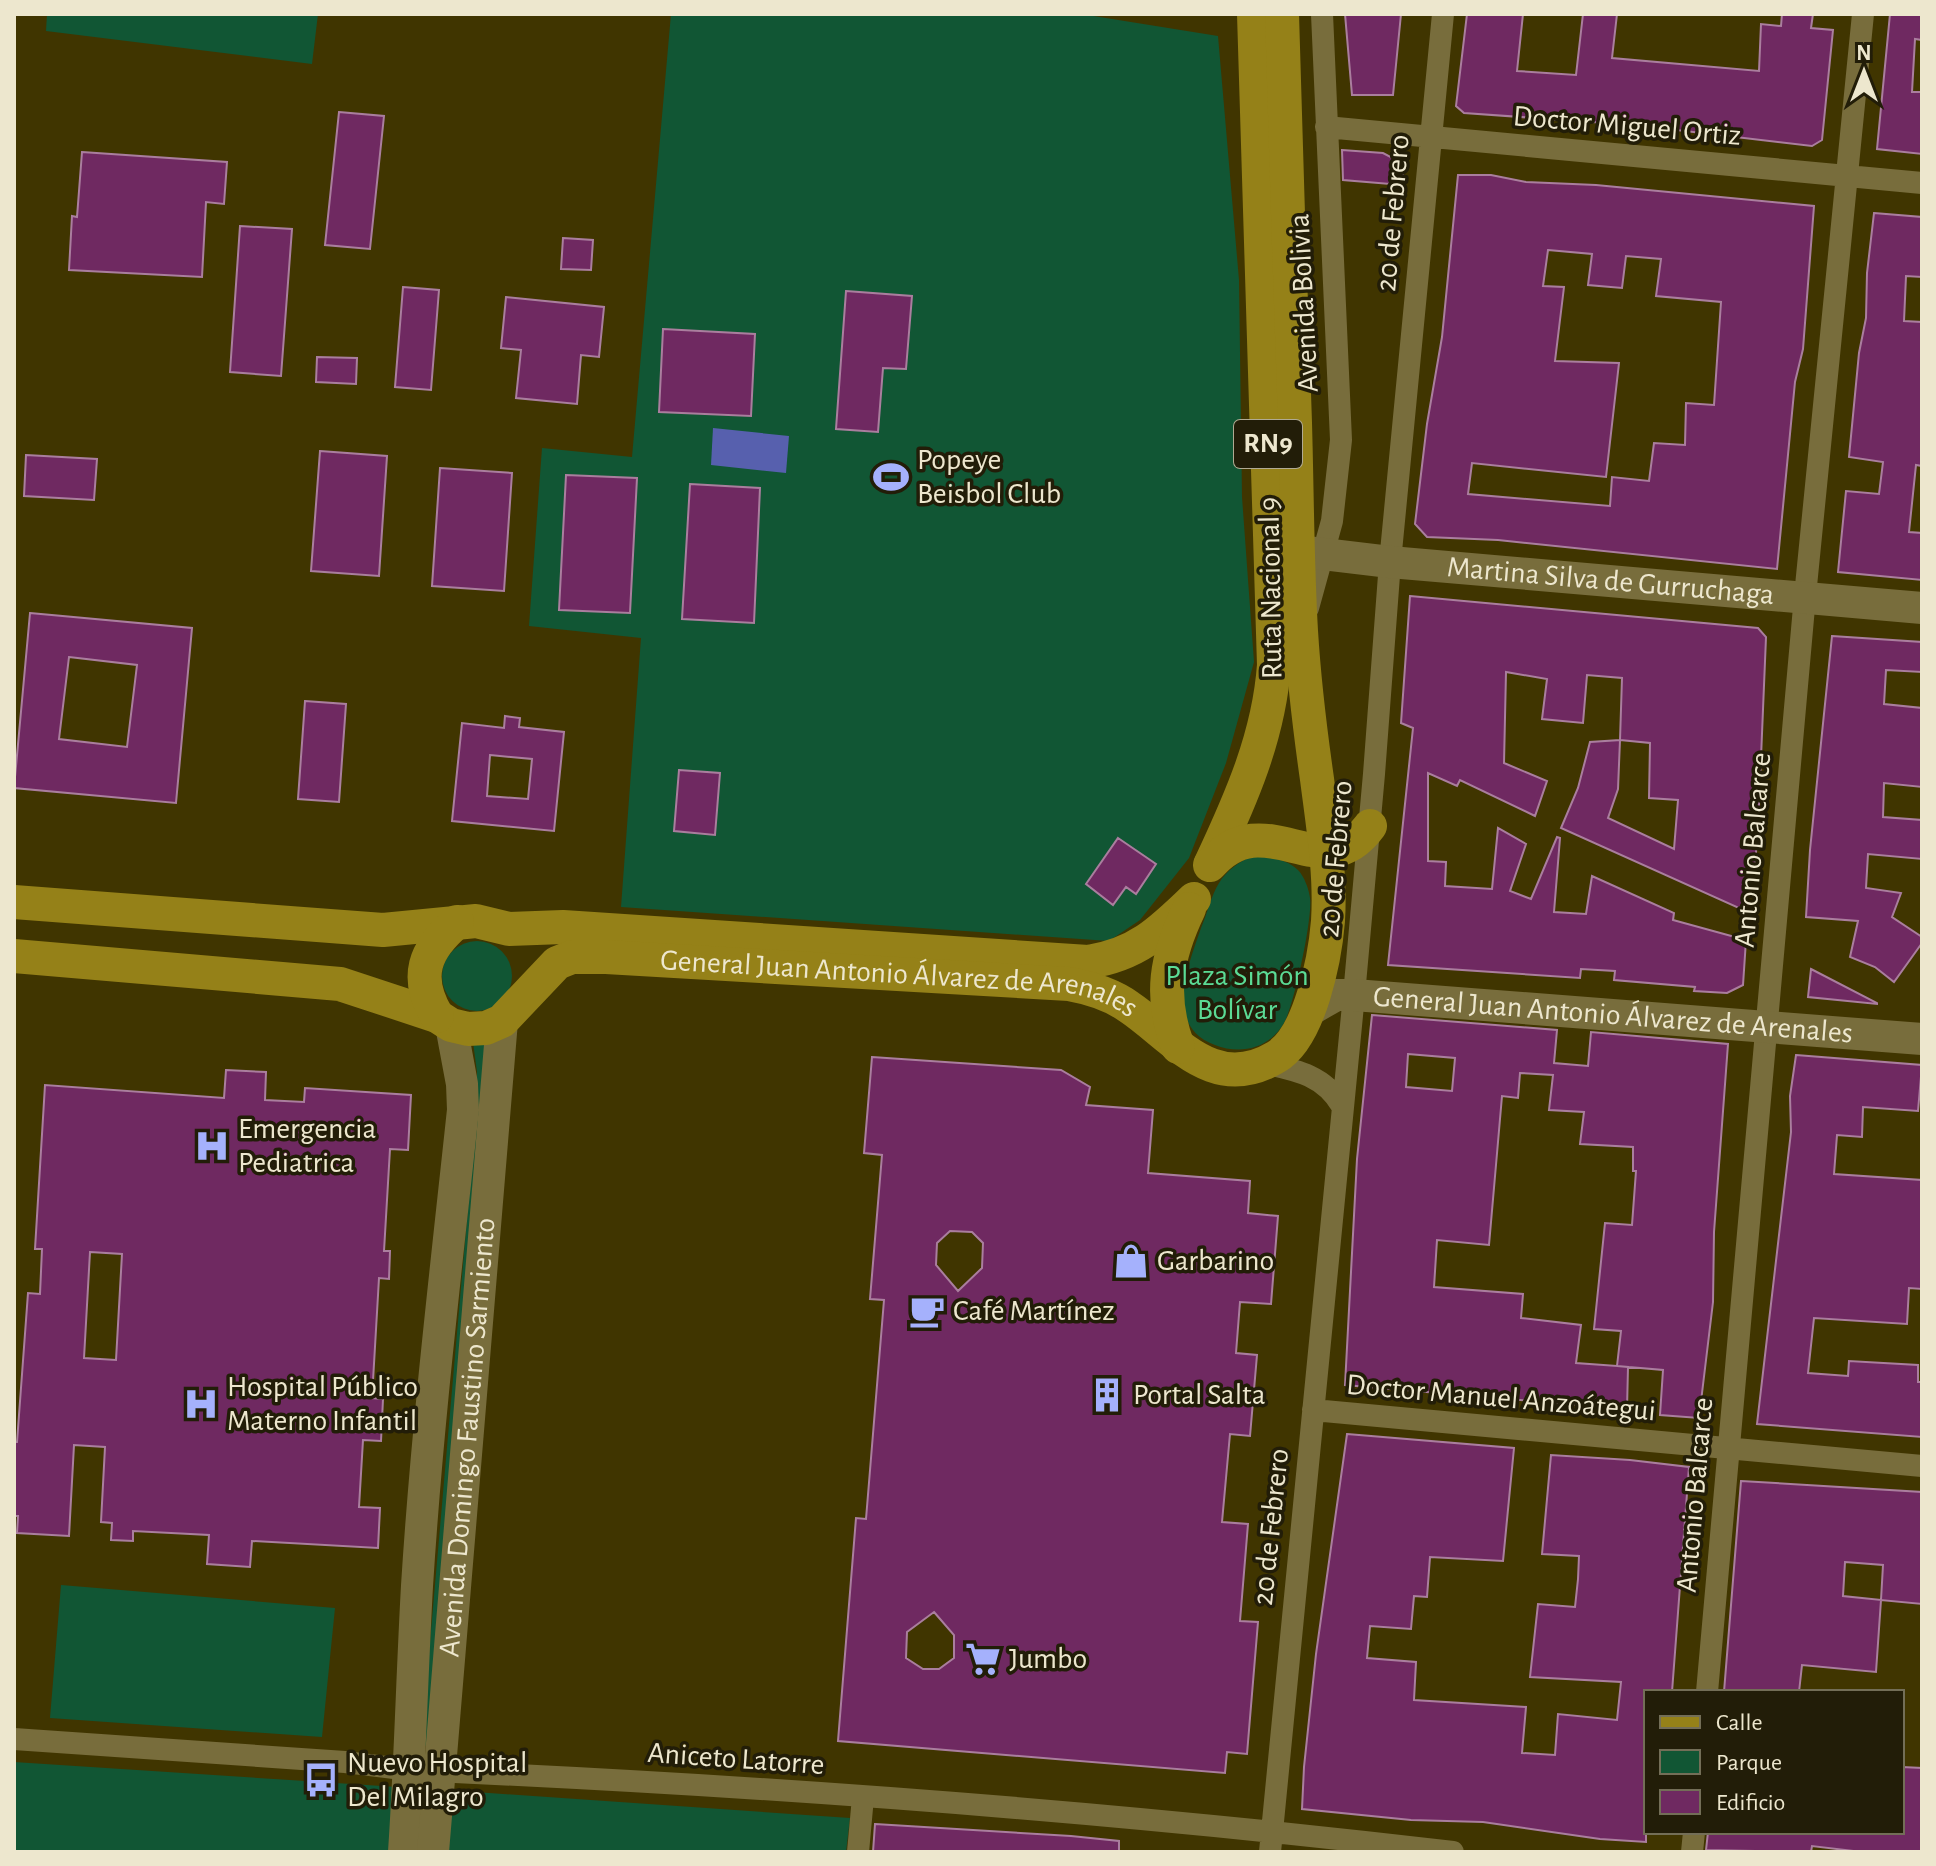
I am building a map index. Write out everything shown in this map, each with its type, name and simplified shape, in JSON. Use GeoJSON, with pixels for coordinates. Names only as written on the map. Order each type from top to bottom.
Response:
{"type":"FeatureCollection","features":[{"type":"Feature","properties":{"kind":"main road","name":"Ruta Nacional 9"},"geometry":{"type":"LineString","coordinates":[[1211,863],[1254,764],[1272,696],[1274,665],[1254,14]]}},
{"type":"Feature","properties":{"kind":"main road","name":"Ruta Nacional 9"},"geometry":{"type":"LineString","coordinates":[[1282,14],[1311,552],[1301,632],[1325,841]]}},
{"type":"Feature","properties":{"kind":"main road","name":"Martina Silva de Gurruchaga"},"geometry":{"type":"LineString","coordinates":[[1311,552],[1390,562],[1922,608]]}},
{"type":"Feature","properties":{"kind":"main road"},"geometry":{"type":"LineString","coordinates":[[1178,1047],[1169,1024],[1166,985],[1177,935],[1211,863],[1236,844],[1251,840],[1355,844],[1370,826]]}},
{"type":"Feature","properties":{"kind":"main road"},"geometry":{"type":"LineString","coordinates":[[1263,1063],[1279,1056],[1290,1044],[1317,987],[1325,947],[1329,893],[1325,841]]}},
{"type":"Feature","properties":{"kind":"main road","name":"General Juan Antonio Álvarez de Arenales"},"geometry":{"type":"LineString","coordinates":[[14,902],[383,930],[476,921],[509,929],[563,927],[1088,962],[1135,949],[1194,899]]}},
{"type":"Feature","properties":{"kind":"main road"},"geometry":{"type":"LineString","coordinates":[[444,1021],[427,999],[425,966],[439,937],[457,922]]}},
{"type":"Feature","properties":{"kind":"main road"},"geometry":{"type":"LineString","coordinates":[[509,929],[529,959],[530,977],[526,994]]}},
{"type":"Feature","properties":{"kind":"main road"},"geometry":{"type":"LineString","coordinates":[[14,956],[340,984],[468,1029],[486,1028],[502,1021]]}},
{"type":"Feature","properties":{"kind":"main road","name":"General Juan Antonio Álvarez de Arenales"},"geometry":{"type":"LineString","coordinates":[[502,1021],[557,963],[572,957],[595,957],[1069,984],[1100,991],[1127,1005],[1178,1047],[1214,1068],[1233,1069],[1263,1063]]}},
{"type":"Feature","properties":{"kind":"main road","name":"General Juan Antonio Álvarez de Arenales"},"geometry":{"type":"LineString","coordinates":[[1308,1011],[1336,995],[1354,995],[1922,1039]]}},
{"type":"Feature","properties":{"kind":"main road","name":"Avenida Domingo Faustino Sarmiento"},"geometry":{"type":"LineString","coordinates":[[433,1852],[425,1770],[418,1573],[463,1110],[462,1084],[444,1021]]}},
{"type":"Feature","properties":{"kind":"main road","name":"Avenida Domingo Faustino Sarmiento"},"geometry":{"type":"LineString","coordinates":[[404,1852],[425,1770],[502,1021]]}},
{"type":"Feature","properties":{"kind":"street","name":"Avenida Bolivia"},"geometry":{"type":"LineString","coordinates":[[1311,552],[1335,502],[1341,440],[1322,14]]}},
{"type":"Feature","properties":{"kind":"street","name":"20 de Febrero"},"geometry":{"type":"LineString","coordinates":[[1270,1841],[1354,995],[1390,562],[1443,14]]}},
{"type":"Feature","properties":{"kind":"street","name":"Antonio Balcarce"},"geometry":{"type":"LineString","coordinates":[[1707,1690],[1805,596],[1863,14]]}},
{"type":"Feature","properties":{"kind":"street","name":"Doctor Miguel Ortiz"},"geometry":{"type":"LineString","coordinates":[[1326,127],[1922,183]]}},
{"type":"Feature","properties":{"kind":"street","name":"General Juan Antonio Álvarez de Arenales"},"geometry":{"type":"LineString","coordinates":[[1263,1063],[1314,1077],[1335,1094],[1342,1106]]}},
{"type":"Feature","properties":{"kind":"street","name":"Doctor Manuel Anzoátegui"},"geometry":{"type":"LineString","coordinates":[[1313,1410],[1922,1466]]}},
{"type":"Feature","properties":{"kind":"street","name":"Aniceto Latorre"},"geometry":{"type":"LineString","coordinates":[[14,1739],[425,1770],[863,1797],[1270,1841],[1453,1852]]}},
{"type":"Feature","properties":{"kind":"street"},"geometry":{"type":"LineString","coordinates":[[858,1852],[863,1797]]}},
{"type":"Feature","properties":{"kind":"green space"},"geometry":{"type":"Polygon","coordinates":[[[47,14],[318,14],[312,64],[46,31],[47,14]]]}},
{"type":"Feature","properties":{"kind":"green space","name":"Popeye Beisbol Club"},"geometry":{"type":"Polygon","coordinates":[[[671,14],[1081,14],[1218,36],[1239,280],[1242,497],[1254,662],[1226,763],[1189,858],[1140,920],[1109,941],[621,907],[641,638],[529,626],[542,448],[632,457],[671,14]]]}},
{"type":"Feature","properties":{"kind":"green space","name":"Plaza Simón Bolívar"},"geometry":{"type":"Polygon","coordinates":[[[1252,856],[1282,861],[1293,866],[1302,876],[1310,898],[1306,941],[1288,1014],[1278,1032],[1253,1048],[1225,1048],[1199,1036],[1189,1024],[1184,1010],[1186,977],[1216,888],[1230,870],[1252,856]]]}},
{"type":"Feature","properties":{"kind":"green space"},"geometry":{"type":"Polygon","coordinates":[[[477,941],[502,951],[512,976],[502,1001],[477,1011],[452,1001],[442,976],[452,951],[477,941]]]}},
{"type":"Feature","properties":{"kind":"green space"},"geometry":{"type":"Polygon","coordinates":[[[494,1040],[429,1746],[421,1745],[475,1127],[477,1072],[473,1042],[494,1040]]]}},
{"type":"Feature","properties":{"kind":"green space"},"geometry":{"type":"Polygon","coordinates":[[[61,1585],[335,1608],[322,1737],[50,1718],[61,1585]]]}},
{"type":"Feature","properties":{"kind":"green space"},"geometry":{"type":"Polygon","coordinates":[[[14,1762],[397,1787],[391,1852],[14,1852],[14,1762]]]}},
{"type":"Feature","properties":{"kind":"green space"},"geometry":{"type":"Polygon","coordinates":[[[447,1790],[850,1818],[846,1852],[443,1852],[447,1790]]]}},
{"type":"Feature","properties":{"kind":"water"},"geometry":{"type":"Polygon","coordinates":[[[713,428],[789,436],[786,473],[711,465],[713,428]]]}},
{"type":"Feature","properties":{"kind":"building"},"geometry":{"type":"Polygon","coordinates":[[[1345,14],[1401,14],[1393,95],[1352,95],[1345,14]]]}},
{"type":"Feature","properties":{"kind":"building"},"geometry":{"type":"Polygon","coordinates":[[[1467,14],[1523,14],[1517,71],[1576,75],[1583,14],[1617,14],[1612,58],[1759,71],[1761,24],[1781,26],[1782,14],[1813,14],[1811,28],[1833,30],[1822,140],[1812,146],[1634,125],[1464,113],[1456,106],[1467,14]]]}},
{"type":"Feature","properties":{"kind":"building"},"geometry":{"type":"Polygon","coordinates":[[[1890,14],[1922,14],[1922,40],[1915,39],[1912,92],[1922,92],[1922,154],[1877,149],[1890,14]]]}},
{"type":"Feature","properties":{"kind":"building"},"geometry":{"type":"Polygon","coordinates":[[[339,112],[384,116],[370,249],[325,245],[339,112]]]}},
{"type":"Feature","properties":{"kind":"building"},"geometry":{"type":"Polygon","coordinates":[[[1342,150],[1383,153],[1404,164],[1402,185],[1343,180],[1342,150]]]}},
{"type":"Feature","properties":{"kind":"building"},"geometry":{"type":"Polygon","coordinates":[[[82,152],[227,162],[224,204],[206,202],[202,277],[69,270],[72,216],[77,217],[82,152]]]}},
{"type":"Feature","properties":{"kind":"building"},"geometry":{"type":"Polygon","coordinates":[[[1458,175],[1491,175],[1526,182],[1596,185],[1814,206],[1803,349],[1795,382],[1777,569],[1498,540],[1427,537],[1415,524],[1427,424],[1442,337],[1458,175]],[[1548,250],[1543,286],[1564,287],[1555,361],[1619,363],[1606,477],[1472,463],[1468,494],[1610,506],[1612,477],[1649,481],[1654,443],[1685,445],[1686,403],[1714,405],[1721,302],[1656,296],[1661,259],[1626,256],[1622,288],[1588,285],[1592,254],[1548,250]]]}},
{"type":"Feature","properties":{"kind":"building"},"geometry":{"type":"Polygon","coordinates":[[[1874,213],[1922,217],[1922,277],[1906,276],[1904,321],[1922,322],[1922,466],[1916,465],[1909,532],[1922,533],[1922,580],[1838,572],[1846,491],[1879,494],[1883,462],[1849,457],[1859,353],[1866,318],[1867,273],[1874,213]]]}},
{"type":"Feature","properties":{"kind":"building"},"geometry":{"type":"Polygon","coordinates":[[[240,226],[292,229],[281,376],[230,372],[240,226]]]}},
{"type":"Feature","properties":{"kind":"building"},"geometry":{"type":"Polygon","coordinates":[[[563,238],[593,240],[591,270],[561,269],[563,238]]]}},
{"type":"Feature","properties":{"kind":"building"},"geometry":{"type":"Polygon","coordinates":[[[403,287],[439,290],[431,390],[395,387],[403,287]]]}},
{"type":"Feature","properties":{"kind":"building"},"geometry":{"type":"Polygon","coordinates":[[[846,291],[912,296],[906,369],[883,368],[878,432],[836,429],[846,291]]]}},
{"type":"Feature","properties":{"kind":"building"},"geometry":{"type":"Polygon","coordinates":[[[506,297],[604,307],[599,357],[581,355],[577,404],[516,398],[521,350],[501,348],[506,297]]]}},
{"type":"Feature","properties":{"kind":"building"},"geometry":{"type":"Polygon","coordinates":[[[663,329],[755,334],[751,416],[659,412],[663,329]]]}},
{"type":"Feature","properties":{"kind":"building"},"geometry":{"type":"Polygon","coordinates":[[[317,357],[357,358],[356,384],[316,382],[317,357]]]}},
{"type":"Feature","properties":{"kind":"building"},"geometry":{"type":"Polygon","coordinates":[[[320,451],[387,456],[379,576],[311,571],[320,451]]]}},
{"type":"Feature","properties":{"kind":"building"},"geometry":{"type":"Polygon","coordinates":[[[26,455],[97,459],[94,500],[24,496],[26,455]]]}},
{"type":"Feature","properties":{"kind":"building"},"geometry":{"type":"Polygon","coordinates":[[[440,468],[512,473],[504,591],[432,586],[440,468]]]}},
{"type":"Feature","properties":{"kind":"building"},"geometry":{"type":"Polygon","coordinates":[[[566,475],[637,478],[630,613],[559,610],[566,475]]]}},
{"type":"Feature","properties":{"kind":"building"},"geometry":{"type":"Polygon","coordinates":[[[690,484],[760,488],[754,623],[682,619],[690,484]]]}},
{"type":"Feature","properties":{"kind":"building"},"geometry":{"type":"Polygon","coordinates":[[[1410,596],[1758,628],[1766,637],[1758,830],[1754,875],[1741,909],[1561,828],[1578,788],[1590,742],[1620,740],[1622,678],[1587,675],[1583,723],[1542,719],[1547,679],[1506,672],[1504,763],[1547,781],[1535,816],[1460,780],[1457,786],[1428,773],[1428,861],[1446,862],[1445,886],[1492,889],[1498,828],[1526,844],[1510,891],[1531,899],[1557,837],[1560,838],[1554,912],[1586,914],[1592,876],[1674,913],[1673,920],[1746,940],[1743,985],[1727,993],[1614,980],[1615,971],[1581,969],[1580,978],[1388,965],[1413,728],[1401,723],[1410,596]],[[1620,740],[1618,789],[1608,818],[1674,849],[1678,800],[1649,798],[1650,743],[1620,740]]]}},
{"type":"Feature","properties":{"kind":"building"},"geometry":{"type":"Polygon","coordinates":[[[30,613],[192,628],[176,803],[14,788],[30,613]],[[69,657],[59,739],[127,747],[137,665],[69,657]]]}},
{"type":"Feature","properties":{"kind":"building"},"geometry":{"type":"Polygon","coordinates":[[[1832,636],[1922,642],[1922,672],[1886,670],[1884,704],[1922,708],[1922,787],[1884,783],[1883,817],[1922,820],[1922,859],[1868,854],[1866,888],[1901,893],[1892,917],[1922,937],[1922,943],[1894,982],[1875,967],[1850,957],[1858,921],[1806,917],[1832,636]]]}},
{"type":"Feature","properties":{"kind":"building"},"geometry":{"type":"Polygon","coordinates":[[[305,701],[346,704],[339,802],[298,799],[305,701]]]}},
{"type":"Feature","properties":{"kind":"building"},"geometry":{"type":"Polygon","coordinates":[[[505,716],[520,718],[519,727],[564,732],[554,831],[452,821],[462,723],[504,728],[505,716]],[[490,755],[487,796],[528,799],[532,759],[490,755]]]}},
{"type":"Feature","properties":{"kind":"building"},"geometry":{"type":"Polygon","coordinates":[[[679,770],[720,773],[715,835],[674,831],[679,770]]]}},
{"type":"Feature","properties":{"kind":"building"},"geometry":{"type":"Polygon","coordinates":[[[1118,838],[1156,864],[1136,894],[1126,887],[1113,905],[1086,884],[1118,838]]]}},
{"type":"Feature","properties":{"kind":"building"},"geometry":{"type":"Polygon","coordinates":[[[1811,969],[1877,1003],[1877,1004],[1808,997],[1811,969]]]}},
{"type":"Feature","properties":{"kind":"building"},"geometry":{"type":"Polygon","coordinates":[[[1372,1015],[1557,1030],[1554,1063],[1588,1066],[1591,1032],[1728,1044],[1714,1232],[1713,1302],[1699,1418],[1660,1415],[1663,1370],[1617,1366],[1628,1367],[1627,1409],[1345,1385],[1357,1159],[1372,1015]],[[1408,1054],[1406,1087],[1452,1091],[1455,1058],[1408,1054]],[[1520,1073],[1518,1098],[1502,1096],[1489,1245],[1437,1240],[1434,1287],[1523,1294],[1521,1318],[1581,1325],[1576,1363],[1617,1366],[1621,1331],[1594,1329],[1605,1223],[1632,1225],[1636,1171],[1633,1171],[1633,1147],[1580,1144],[1584,1112],[1549,1110],[1553,1075],[1520,1073]]]}},
{"type":"Feature","properties":{"kind":"building"},"geometry":{"type":"Polygon","coordinates":[[[1796,1055],[1922,1065],[1918,1111],[1863,1107],[1862,1137],[1837,1135],[1834,1174],[1922,1180],[1922,1289],[1909,1288],[1907,1324],[1814,1318],[1808,1373],[1848,1376],[1849,1361],[1918,1365],[1918,1382],[1922,1382],[1922,1437],[1757,1424],[1791,1132],[1790,1096],[1796,1055]]]}},
{"type":"Feature","properties":{"kind":"building","name":"Portal Salta"},"geometry":{"type":"Polygon","coordinates":[[[872,1057],[1061,1070],[1090,1087],[1086,1105],[1153,1110],[1148,1173],[1250,1181],[1248,1213],[1278,1216],[1271,1304],[1240,1302],[1236,1353],[1257,1355],[1250,1436],[1230,1434],[1222,1522],[1248,1524],[1240,1621],[1258,1622],[1247,1754],[1227,1752],[1225,1773],[838,1741],[856,1518],[866,1519],[884,1300],[870,1299],[882,1155],[864,1153],[872,1057]],[[950,1231],[937,1243],[936,1265],[958,1291],[982,1268],[983,1243],[972,1232],[950,1231]],[[934,1612],[907,1632],[906,1658],[923,1669],[939,1669],[954,1658],[954,1635],[934,1612]]]}},
{"type":"Feature","properties":{"kind":"building"},"geometry":{"type":"Polygon","coordinates":[[[226,1070],[266,1072],[265,1100],[304,1102],[305,1088],[411,1095],[408,1150],[390,1149],[384,1251],[390,1251],[389,1279],[379,1278],[372,1398],[383,1399],[381,1441],[363,1440],[359,1507],[380,1508],[378,1548],[252,1541],[250,1567],[207,1564],[209,1535],[133,1531],[133,1541],[111,1540],[112,1523],[101,1522],[105,1447],[74,1445],[69,1536],[17,1533],[18,1516],[14,1516],[14,1442],[17,1442],[28,1293],[40,1294],[42,1249],[35,1249],[45,1085],[224,1098],[226,1070]],[[90,1252],[84,1358],[116,1360],[122,1254],[90,1252]]]}},
{"type":"Feature","properties":{"kind":"building"},"geometry":{"type":"Polygon","coordinates":[[[1347,1434],[1514,1448],[1503,1561],[1430,1557],[1427,1597],[1414,1596],[1411,1629],[1370,1626],[1367,1658],[1416,1662],[1414,1700],[1526,1707],[1522,1753],[1555,1755],[1558,1714],[1617,1720],[1621,1682],[1530,1677],[1538,1604],[1575,1607],[1578,1579],[1579,1556],[1542,1554],[1551,1455],[1689,1467],[1672,1690],[1644,1690],[1646,1842],[1600,1839],[1483,1822],[1411,1820],[1302,1809],[1316,1654],[1347,1434]]]}},
{"type":"Feature","properties":{"kind":"building"},"geometry":{"type":"Polygon","coordinates":[[[1741,1481],[1922,1492],[1922,1604],[1881,1600],[1876,1672],[1802,1665],[1799,1690],[1724,1690],[1741,1481]],[[1845,1562],[1843,1596],[1881,1600],[1883,1565],[1845,1562]]]}},
{"type":"Feature","properties":{"kind":"building"},"geometry":{"type":"Polygon","coordinates":[[[1904,1767],[1922,1768],[1922,1852],[1862,1852],[1812,1846],[1811,1852],[1706,1850],[1708,1834],[1904,1834],[1904,1767]]]}},
{"type":"Feature","properties":{"kind":"building"},"geometry":{"type":"Polygon","coordinates":[[[875,1824],[1119,1841],[1119,1852],[873,1852],[875,1824]]]}},
{"type":"Feature","properties":{"kind":"place","name":"Popeye Beisbol Club"},"geometry":{"type":"Point","coordinates":[891,477]}},
{"type":"Feature","properties":{"kind":"place","name":"Emergencia Pediatrica"},"geometry":{"type":"Point","coordinates":[212,1146]}},
{"type":"Feature","properties":{"kind":"place","name":"Garbarino"},"geometry":{"type":"Point","coordinates":[1131,1261]}},
{"type":"Feature","properties":{"kind":"place","name":"Café Martínez"},"geometry":{"type":"Point","coordinates":[927,1311]}},
{"type":"Feature","properties":{"kind":"place","name":"Portal Salta"},"geometry":{"type":"Point","coordinates":[1107,1395]}},
{"type":"Feature","properties":{"kind":"place","name":"Hospital Público Materno Infantil"},"geometry":{"type":"Point","coordinates":[201,1404]}},
{"type":"Feature","properties":{"kind":"place","name":"Jumbo"},"geometry":{"type":"Point","coordinates":[983,1659]}},
{"type":"Feature","properties":{"kind":"place","name":"Nuevo Hospital Del Milagro"},"geometry":{"type":"Point","coordinates":[321,1780]}}]}
